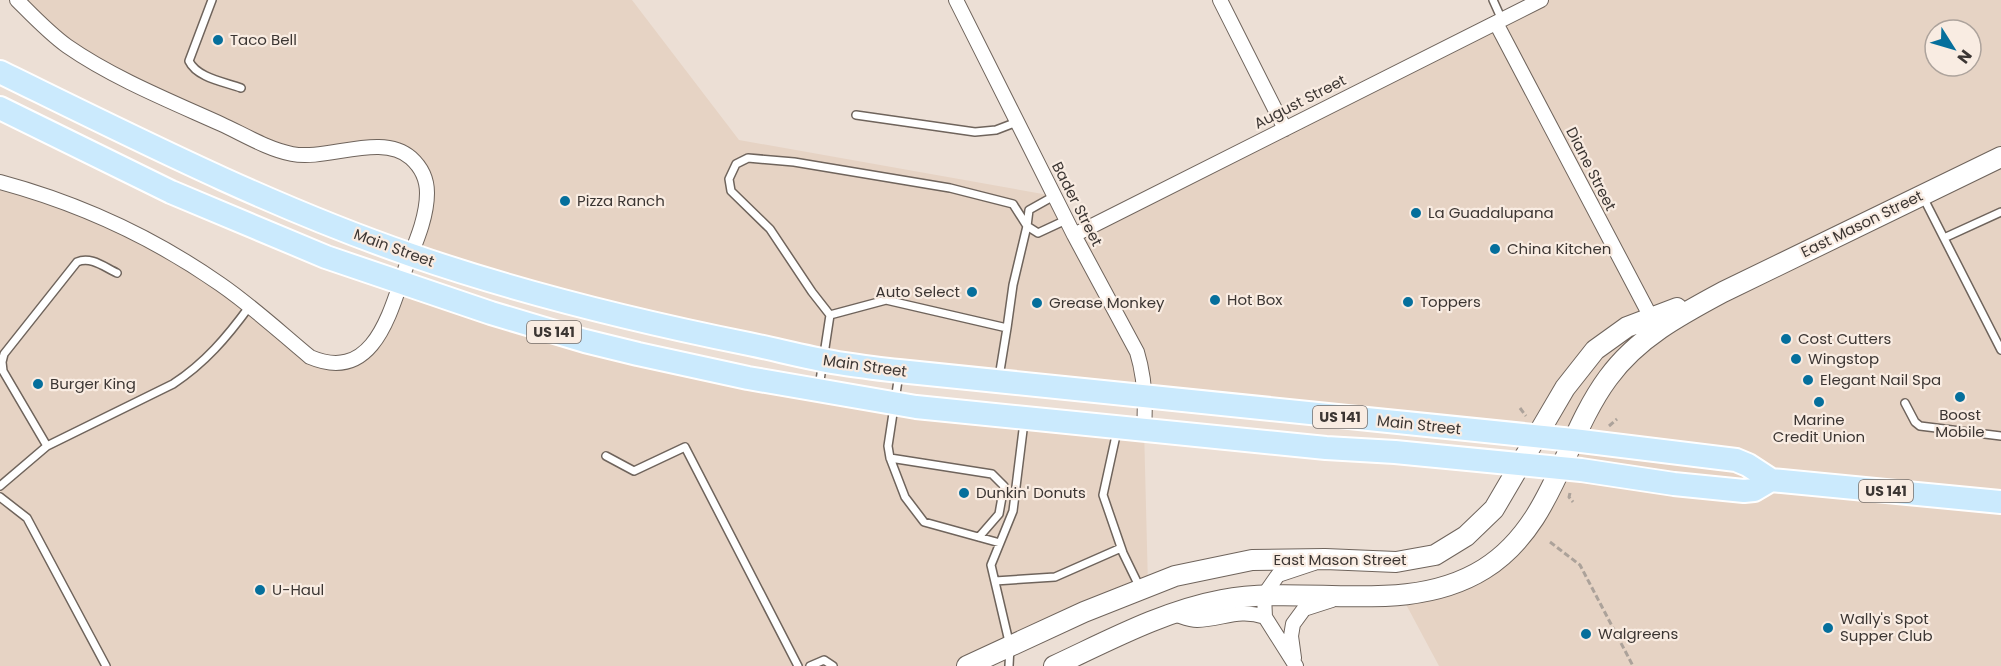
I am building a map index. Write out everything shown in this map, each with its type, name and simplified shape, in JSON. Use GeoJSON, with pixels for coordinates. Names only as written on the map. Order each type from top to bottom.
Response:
{"type":"FeatureCollection","features":[{"type":"Feature","properties":{"kind":"main road","name":"Main Street"},"geometry":{"type":"LineString","coordinates":[[0,72],[146,145],[276,202],[411,255],[597,311],[674,329],[823,360],[899,371],[1574,440],[1736,460],[1771,480],[2001,502]]}},
{"type":"Feature","properties":{"kind":"main road","name":"Main Street"},"geometry":{"type":"LineString","coordinates":[[0,108],[171,192],[326,257],[491,313],[585,341],[748,378],[894,403],[1326,448],[1395,452],[1561,469],[1744,491],[1758,488],[1771,480]]}},
{"type":"Feature","properties":{"kind":"main road","name":"East Mason Street"},"geometry":{"type":"LineString","coordinates":[[967,666],[1084,612],[1175,576],[1252,560],[1325,559],[1396,562],[1435,555],[1466,537],[1487,517],[1511,482],[1570,380],[1594,350],[1627,327],[1654,324],[2001,156]]}},
{"type":"Feature","properties":{"kind":"main road","name":"East Mason Street"},"geometry":{"type":"LineString","coordinates":[[1054,666],[1136,627],[1222,600],[1264,596],[1415,594],[1440,589],[1472,576],[1497,560],[1524,533],[1545,500],[1591,405],[1619,363],[1654,324]]}},
{"type":"Feature","properties":{"kind":"street"},"geometry":{"type":"LineString","coordinates":[[0,182],[39,192],[78,207],[151,242],[196,268],[249,307],[310,357],[322,362],[345,362],[357,358],[376,342],[385,326],[411,255],[425,214],[427,194],[423,173],[409,156],[399,150],[384,147],[306,155],[277,150],[94,64],[38,22],[17,0]]}},
{"type":"Feature","properties":{"kind":"street","name":"Bader Street"},"geometry":{"type":"LineString","coordinates":[[956,0],[1066,220],[1137,352],[1143,372],[1146,396],[1144,428]]}},
{"type":"Feature","properties":{"kind":"street"},"geometry":{"type":"LineString","coordinates":[[1220,0],[1285,129]]}},
{"type":"Feature","properties":{"kind":"street","name":"August Street"},"geometry":{"type":"LineString","coordinates":[[1074,235],[1541,0]]}},
{"type":"Feature","properties":{"kind":"street","name":"Diane Street"},"geometry":{"type":"LineString","coordinates":[[1499,21],[1654,324]]}},
{"type":"Feature","properties":{"kind":"street"},"geometry":{"type":"LineString","coordinates":[[1295,665],[1264,617],[1264,596],[1278,575],[1325,559]]}},
{"type":"Feature","properties":{"kind":"street"},"geometry":{"type":"LineString","coordinates":[[1295,665],[1291,636],[1293,624],[1304,609],[1347,595]]}},
{"type":"Feature","properties":{"kind":"street"},"geometry":{"type":"LineString","coordinates":[[1174,614],[1195,621],[1241,612],[1264,617]]}},
{"type":"Feature","properties":{"kind":"lane"},"geometry":{"type":"LineString","coordinates":[[212,0],[189,61],[192,68],[199,72],[241,88]]}},
{"type":"Feature","properties":{"kind":"lane"},"geometry":{"type":"LineString","coordinates":[[1493,0],[1499,21]]}},
{"type":"Feature","properties":{"kind":"lane"},"geometry":{"type":"LineString","coordinates":[[856,115],[975,132],[996,130],[1017,122]]}},
{"type":"Feature","properties":{"kind":"lane"},"geometry":{"type":"LineString","coordinates":[[819,390],[830,315],[770,229],[731,191],[729,179],[736,164],[748,158],[794,162],[950,188],[1013,204],[1028,226],[1038,233],[1066,220]]}},
{"type":"Feature","properties":{"kind":"lane"},"geometry":{"type":"LineString","coordinates":[[1922,195],[2001,350]]}},
{"type":"Feature","properties":{"kind":"lane"},"geometry":{"type":"LineString","coordinates":[[998,382],[1013,285],[1028,226],[1029,210],[1054,196]]}},
{"type":"Feature","properties":{"kind":"lane"},"geometry":{"type":"LineString","coordinates":[[1944,238],[2001,212]]}},
{"type":"Feature","properties":{"kind":"lane"},"geometry":{"type":"LineString","coordinates":[[47,446],[3,371],[4,354],[77,262],[84,259],[91,260],[117,273]]}},
{"type":"Feature","properties":{"kind":"lane"},"geometry":{"type":"LineString","coordinates":[[830,315],[885,300],[1007,328]]}},
{"type":"Feature","properties":{"kind":"lane"},"geometry":{"type":"LineString","coordinates":[[0,486],[47,446],[174,384],[193,371],[213,352],[249,307]]}},
{"type":"Feature","properties":{"kind":"lane"},"geometry":{"type":"LineString","coordinates":[[899,371],[887,439],[890,458],[905,496],[924,522],[1000,543]]}},
{"type":"Feature","properties":{"kind":"lane"},"geometry":{"type":"LineString","coordinates":[[1905,403],[1915,422],[1920,426],[2001,436]]}},
{"type":"Feature","properties":{"kind":"lane"},"geometry":{"type":"LineString","coordinates":[[1009,666],[1010,646],[991,565],[1013,511],[1025,417]]}},
{"type":"Feature","properties":{"kind":"lane"},"geometry":{"type":"LineString","coordinates":[[1118,426],[1103,495],[1121,548],[1141,589]]}},
{"type":"Feature","properties":{"kind":"lane"},"geometry":{"type":"LineString","coordinates":[[606,456],[634,471],[685,447],[798,666]]}},
{"type":"Feature","properties":{"kind":"lane"},"geometry":{"type":"LineString","coordinates":[[890,458],[993,474],[1004,486],[999,514],[979,537]]}},
{"type":"Feature","properties":{"kind":"lane"},"geometry":{"type":"LineString","coordinates":[[0,497],[27,518],[106,666]]}},
{"type":"Feature","properties":{"kind":"lane"},"geometry":{"type":"LineString","coordinates":[[995,581],[1055,577],[1121,548]]}},
{"type":"Feature","properties":{"kind":"lane"},"geometry":{"type":"LineString","coordinates":[[810,666],[824,660],[833,666]]}},
{"type":"Feature","properties":{"kind":"path"},"geometry":{"type":"LineString","coordinates":[[1550,542],[1580,565],[1633,666]]}},
{"type":"Feature","properties":{"kind":"shaded area"},"geometry":{"type":"Polygon","coordinates":[[[17,0],[632,0],[739,140],[1054,196],[1074,234],[1541,0],[2001,0],[2001,666],[1439,666],[1401,595],[1497,560],[1573,441],[836,363],[411,255],[426,182],[399,150],[292,154],[94,64],[17,0]]]}},
{"type":"Feature","properties":{"kind":"shaded area"},"geometry":{"type":"Polygon","coordinates":[[[0,182],[151,242],[322,362],[366,351],[401,281],[677,362],[1144,428],[1148,586],[967,666],[0,666],[0,182]]]}},
{"type":"Feature","properties":{"kind":"place","name":"Taco Bell"},"geometry":{"type":"Point","coordinates":[218,40]}},
{"type":"Feature","properties":{"kind":"place","name":"Pizza Ranch"},"geometry":{"type":"Point","coordinates":[565,201]}},
{"type":"Feature","properties":{"kind":"place","name":"La Guadalupana"},"geometry":{"type":"Point","coordinates":[1416,213]}},
{"type":"Feature","properties":{"kind":"place","name":"China Kitchen"},"geometry":{"type":"Point","coordinates":[1495,249]}},
{"type":"Feature","properties":{"kind":"place","name":"Auto Select"},"geometry":{"type":"Point","coordinates":[972,292]}},
{"type":"Feature","properties":{"kind":"place","name":"Hot Box"},"geometry":{"type":"Point","coordinates":[1215,300]}},
{"type":"Feature","properties":{"kind":"place","name":"Toppers"},"geometry":{"type":"Point","coordinates":[1408,302]}},
{"type":"Feature","properties":{"kind":"place","name":"Grease Monkey"},"geometry":{"type":"Point","coordinates":[1037,303]}},
{"type":"Feature","properties":{"kind":"place","name":"Cost Cutters"},"geometry":{"type":"Point","coordinates":[1786,339]}},
{"type":"Feature","properties":{"kind":"place","name":"Wingstop"},"geometry":{"type":"Point","coordinates":[1796,359]}},
{"type":"Feature","properties":{"kind":"place","name":"Elegant Nail Spa"},"geometry":{"type":"Point","coordinates":[1808,380]}},
{"type":"Feature","properties":{"kind":"place","name":"Burger King"},"geometry":{"type":"Point","coordinates":[38,384]}},
{"type":"Feature","properties":{"kind":"place","name":"Boost Mobile"},"geometry":{"type":"Point","coordinates":[1960,397]}},
{"type":"Feature","properties":{"kind":"place","name":"Marine Credit Union"},"geometry":{"type":"Point","coordinates":[1819,402]}},
{"type":"Feature","properties":{"kind":"place","name":"Dunkin' Donuts"},"geometry":{"type":"Point","coordinates":[964,493]}},
{"type":"Feature","properties":{"kind":"place","name":"U-Haul"},"geometry":{"type":"Point","coordinates":[260,590]}},
{"type":"Feature","properties":{"kind":"place","name":"Wally's Spot Supper Club"},"geometry":{"type":"Point","coordinates":[1828,628]}},
{"type":"Feature","properties":{"kind":"place","name":"Walgreens"},"geometry":{"type":"Point","coordinates":[1586,634]}}]}
